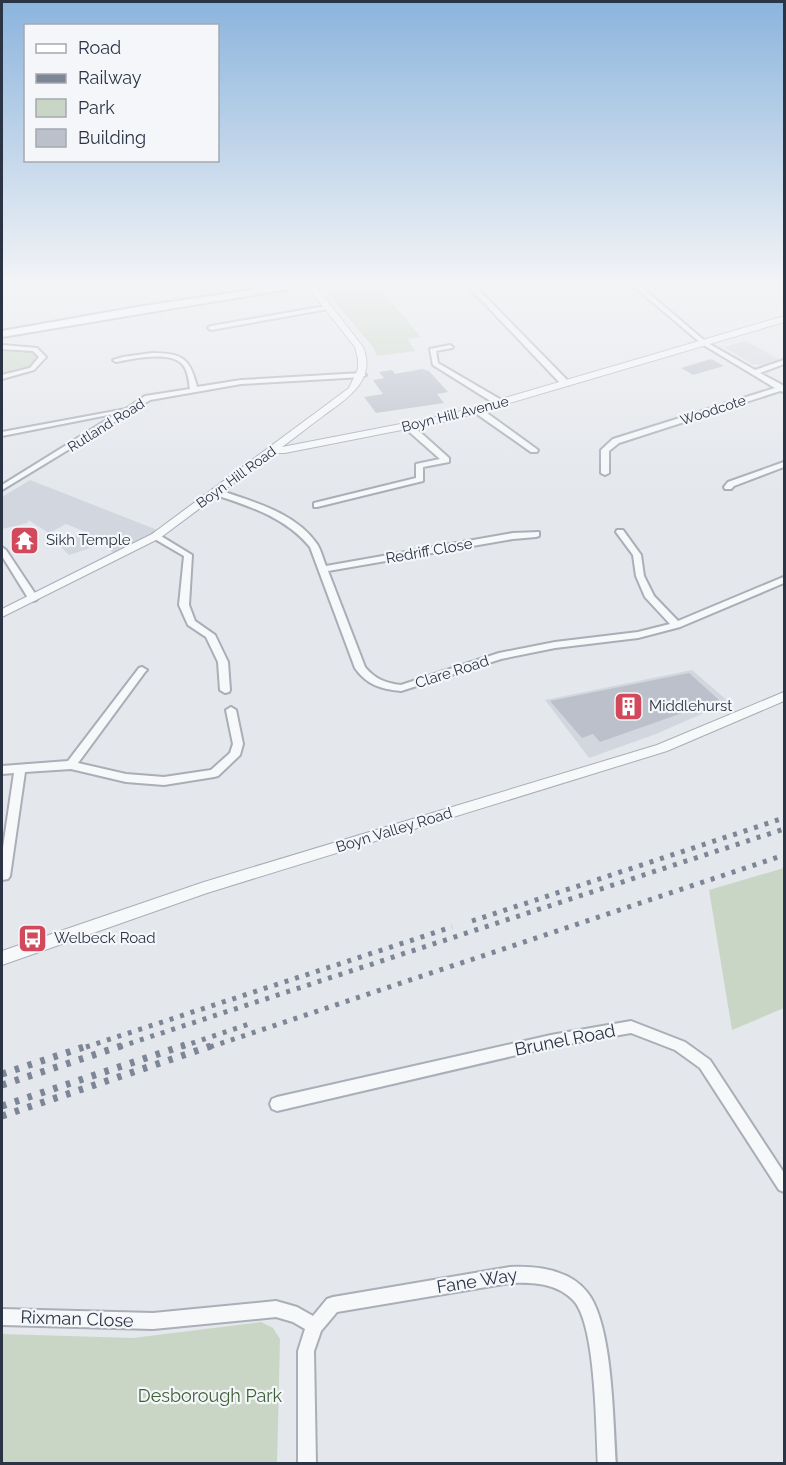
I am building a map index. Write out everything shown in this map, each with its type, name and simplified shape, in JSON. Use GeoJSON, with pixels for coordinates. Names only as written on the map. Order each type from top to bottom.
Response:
{"type":"FeatureCollection","features":[{"type":"Feature","properties":{"kind":"street"},"geometry":{"type":"LineString","coordinates":[[2,377],[32,369],[43,357],[38,352]]}},
{"type":"Feature","properties":{"kind":"street"},"geometry":{"type":"LineString","coordinates":[[361,352],[364,358],[362,375]]}},
{"type":"Feature","properties":{"kind":"street"},"geometry":{"type":"LineString","coordinates":[[433,352],[435,364],[500,403]]}},
{"type":"Feature","properties":{"kind":"street"},"geometry":{"type":"LineString","coordinates":[[535,352],[565,383]]}},
{"type":"Feature","properties":{"kind":"street","name":"Boyn Hill Avenue"},"geometry":{"type":"LineString","coordinates":[[273,450],[285,450],[408,426],[477,410],[671,352]]}},
{"type":"Feature","properties":{"kind":"street"},"geometry":{"type":"LineString","coordinates":[[720,352],[783,389]]}},
{"type":"Feature","properties":{"kind":"street"},"geometry":{"type":"LineString","coordinates":[[116,360],[179,353],[194,390]]}},
{"type":"Feature","properties":{"kind":"street"},"geometry":{"type":"LineString","coordinates":[[755,372],[784,362]]}},
{"type":"Feature","properties":{"kind":"street","name":"Rutland Road"},"geometry":{"type":"LineString","coordinates":[[2,488],[148,398],[272,378],[362,375]]}},
{"type":"Feature","properties":{"kind":"street","name":"Boyn Hill Road"},"geometry":{"type":"LineString","coordinates":[[2,613],[156,536],[310,423],[352,390],[362,375]]}},
{"type":"Feature","properties":{"kind":"street","name":"Woodcote"},"geometry":{"type":"LineString","coordinates":[[605,473],[605,450],[616,441],[647,434],[783,389]]}},
{"type":"Feature","properties":{"kind":"street"},"geometry":{"type":"LineString","coordinates":[[2,434],[129,409]]}},
{"type":"Feature","properties":{"kind":"street"},"geometry":{"type":"LineString","coordinates":[[477,410],[534,450]]}},
{"type":"Feature","properties":{"kind":"street"},"geometry":{"type":"LineString","coordinates":[[76,419],[84,438]]}},
{"type":"Feature","properties":{"kind":"street"},"geometry":{"type":"LineString","coordinates":[[310,423],[319,428],[331,441]]}},
{"type":"Feature","properties":{"kind":"street"},"geometry":{"type":"LineString","coordinates":[[317,505],[420,479],[419,466],[446,460],[408,426]]}},
{"type":"Feature","properties":{"kind":"street"},"geometry":{"type":"LineString","coordinates":[[728,487],[784,464]]}},
{"type":"Feature","properties":{"kind":"street","name":"Clare Road"},"geometry":{"type":"LineString","coordinates":[[216,492],[274,513],[303,530],[314,546],[360,668],[372,683],[387,687],[401,688],[500,656],[555,645],[638,634],[677,625],[784,580]]}},
{"type":"Feature","properties":{"kind":"street"},"geometry":{"type":"LineString","coordinates":[[620,532],[637,555],[640,576],[650,597],[677,625]]}},
{"type":"Feature","properties":{"kind":"street","name":"Redriff Close"},"geometry":{"type":"LineString","coordinates":[[322,569],[536,534]]}},
{"type":"Feature","properties":{"kind":"street"},"geometry":{"type":"LineString","coordinates":[[156,536],[188,555],[184,605],[191,623],[210,635],[222,662],[225,690]]}},
{"type":"Feature","properties":{"kind":"street"},"geometry":{"type":"LineString","coordinates":[[2,550],[33,598]]}},
{"type":"Feature","properties":{"kind":"street"},"geometry":{"type":"LineString","coordinates":[[71,765],[142,670]]}},
{"type":"Feature","properties":{"kind":"street","name":"Boyn Valley Road"},"geometry":{"type":"LineString","coordinates":[[2,958],[204,888],[662,748],[784,696]]}},
{"type":"Feature","properties":{"kind":"street"},"geometry":{"type":"LineString","coordinates":[[2,770],[71,765],[126,778],[164,781],[214,773],[234,755],[238,744],[231,710]]}},
{"type":"Feature","properties":{"kind":"street"},"geometry":{"type":"LineString","coordinates":[[4,876],[20,769]]}},
{"type":"Feature","properties":{"kind":"street","name":"Brunel Road"},"geometry":{"type":"LineString","coordinates":[[277,1104],[551,1041],[631,1027],[680,1046],[705,1064],[784,1185]]}},
{"type":"Feature","properties":{"kind":"street","name":"Fane Way"},"geometry":{"type":"LineString","coordinates":[[307,1464],[306,1351],[314,1326],[333,1305],[510,1275],[536,1273],[567,1285],[583,1298],[596,1329],[607,1464]]}},
{"type":"Feature","properties":{"kind":"street","name":"Rixman Close"},"geometry":{"type":"LineString","coordinates":[[2,1317],[153,1321],[276,1309],[297,1315],[314,1326]]}},
{"type":"Feature","properties":{"kind":"shaded area"},"geometry":{"type":"Polygon","coordinates":[[[733,352],[766,352],[782,361],[768,366],[752,364],[733,352]]]}},
{"type":"Feature","properties":{"kind":"shaded area"},"geometry":{"type":"Polygon","coordinates":[[[30,480],[160,531],[116,555],[102,544],[69,555],[57,543],[86,532],[66,524],[49,533],[28,520],[28,523],[2,529],[2,497],[30,480]]]}},
{"type":"Feature","properties":{"kind":"shaded area","name":"Middlehurst"},"geometry":{"type":"Polygon","coordinates":[[[692,670],[729,702],[656,734],[589,758],[545,700],[692,670]]]}},
{"type":"Feature","properties":{"kind":"green space"},"geometry":{"type":"Polygon","coordinates":[[[2,352],[32,352],[39,356],[29,368],[2,374],[2,352]]]}},
{"type":"Feature","properties":{"kind":"green space"},"geometry":{"type":"Polygon","coordinates":[[[376,352],[405,352],[377,356],[376,352]]]}},
{"type":"Feature","properties":{"kind":"green space"},"geometry":{"type":"Polygon","coordinates":[[[784,868],[784,1008],[732,1030],[709,890],[784,868]]]}},
{"type":"Feature","properties":{"kind":"green space","name":"Desborough Park"},"geometry":{"type":"Polygon","coordinates":[[[261,1322],[273,1328],[280,1339],[277,1463],[2,1463],[2,1334],[133,1338],[261,1322]]]}},
{"type":"Feature","properties":{"kind":"building"},"geometry":{"type":"Polygon","coordinates":[[[711,359],[724,366],[693,375],[681,368],[711,359]]]}},
{"type":"Feature","properties":{"kind":"building"},"geometry":{"type":"Polygon","coordinates":[[[422,369],[429,371],[448,392],[437,394],[444,403],[376,413],[364,397],[383,394],[373,380],[384,378],[379,372],[392,370],[395,374],[422,369]]]}},
{"type":"Feature","properties":{"kind":"building","name":"Middlehurst"},"geometry":{"type":"Polygon","coordinates":[[[689,673],[719,700],[600,742],[593,734],[582,738],[550,701],[689,673]]]}},
{"type":"Feature","properties":{"kind":"railway"},"geometry":{"type":"LineString","coordinates":[[472,921],[784,818]]}},
{"type":"Feature","properties":{"kind":"railway"},"geometry":{"type":"LineString","coordinates":[[119,1047],[784,829]]}},
{"type":"Feature","properties":{"kind":"railway"},"geometry":{"type":"LineString","coordinates":[[210,1047],[784,855]]}},
{"type":"Feature","properties":{"kind":"railway"},"geometry":{"type":"LineString","coordinates":[[86,1047],[452,927]]}},
{"type":"Feature","properties":{"kind":"railway"},"geometry":{"type":"LineString","coordinates":[[181,1047],[249,1024]]}},
{"type":"Feature","properties":{"kind":"railway"},"geometry":{"type":"LineString","coordinates":[[2,1074],[90,1045]]}},
{"type":"Feature","properties":{"kind":"railway"},"geometry":{"type":"LineString","coordinates":[[2,1085],[124,1045]]}},
{"type":"Feature","properties":{"kind":"railway"},"geometry":{"type":"LineString","coordinates":[[2,1106],[185,1045]]}},
{"type":"Feature","properties":{"kind":"railway"},"geometry":{"type":"LineString","coordinates":[[2,1116],[214,1045]]}},
{"type":"Feature","properties":{"kind":"place","name":"Sikh Temple"},"geometry":{"type":"Point","coordinates":[25,540]}},
{"type":"Feature","properties":{"kind":"place","name":"Middlehurst"},"geometry":{"type":"Point","coordinates":[628,706]}},
{"type":"Feature","properties":{"kind":"place","name":"Welbeck Road"},"geometry":{"type":"Point","coordinates":[33,938]}}]}
